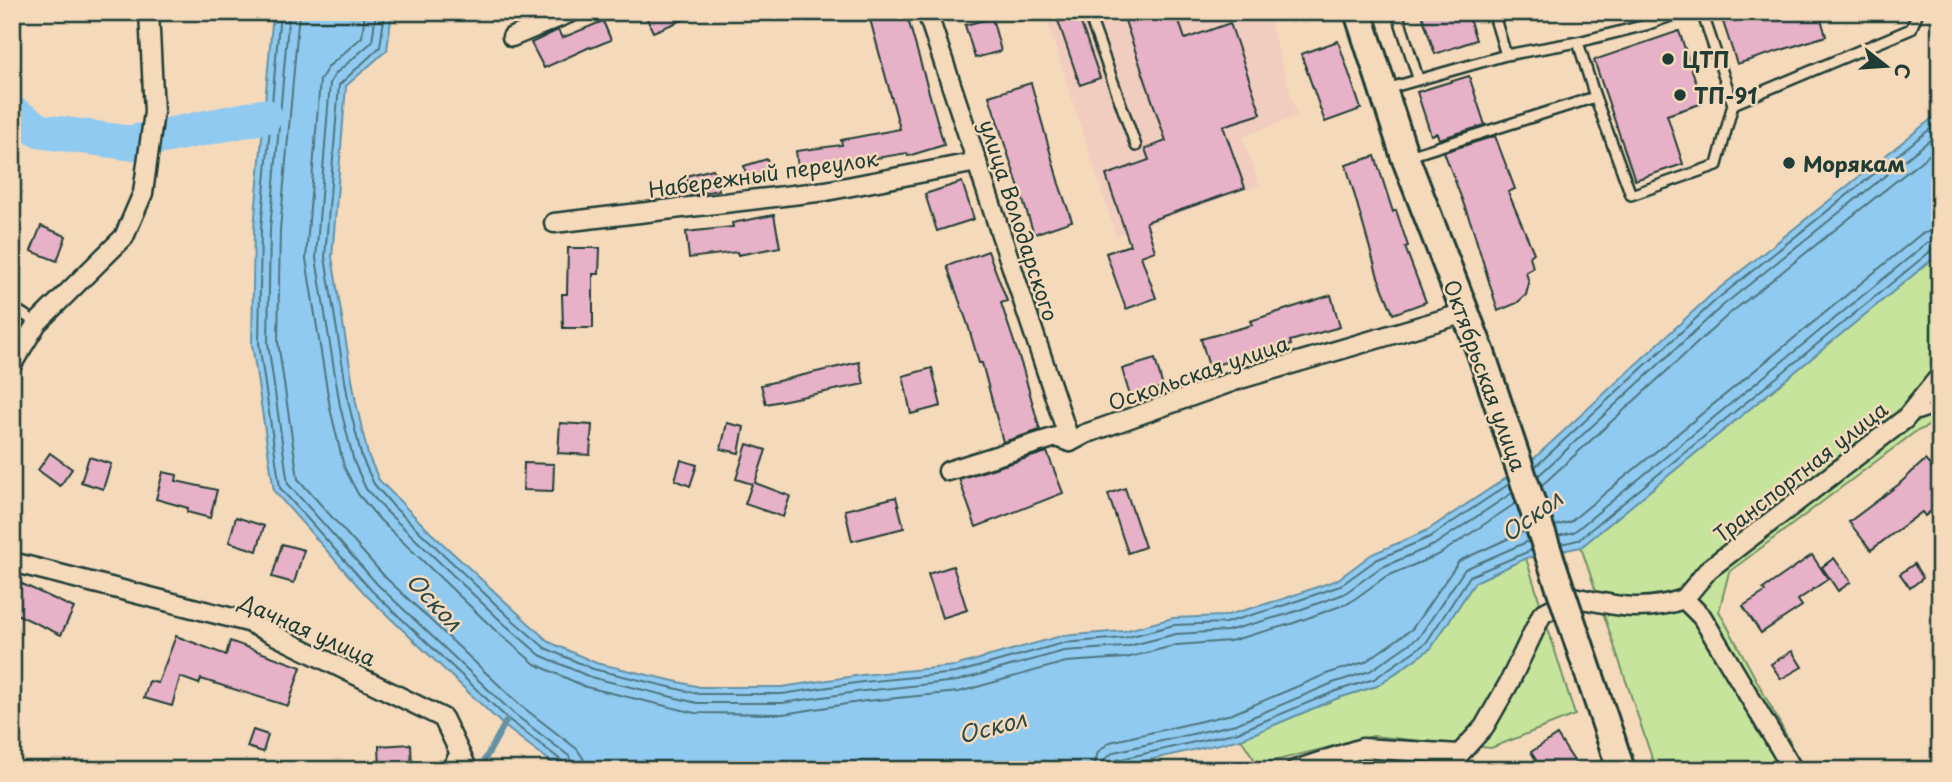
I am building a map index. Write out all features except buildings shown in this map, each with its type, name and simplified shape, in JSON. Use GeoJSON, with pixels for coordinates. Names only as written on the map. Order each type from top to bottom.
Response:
{"type":"FeatureCollection","features":[{"type":"Feature","properties":{"kind":"main road","name":"Октябрьская улица"},"geometry":{"type":"LineString","coordinates":[[1358,12],[1405,157],[1482,353],[1621,770]]}},
{"type":"Feature","properties":{"kind":"street"},"geometry":{"type":"LineString","coordinates":[[12,364],[37,323],[124,237],[143,193],[154,112],[149,12]]}},
{"type":"Feature","properties":{"kind":"street"},"geometry":{"type":"LineString","coordinates":[[512,37],[572,12]]}},
{"type":"Feature","properties":{"kind":"street","name":"улица Володарского"},"geometry":{"type":"LineString","coordinates":[[927,12],[1070,442]]}},
{"type":"Feature","properties":{"kind":"street","name":"Набережный переулок"},"geometry":{"type":"LineString","coordinates":[[554,223],[826,191],[977,162]]}},
{"type":"Feature","properties":{"kind":"street","name":"Оскольская улица"},"geometry":{"type":"LineString","coordinates":[[948,471],[1056,437],[1070,442],[1085,434],[1241,379],[1465,313]]}},
{"type":"Feature","properties":{"kind":"street","name":"Транспортная улица"},"geometry":{"type":"LineString","coordinates":[[1684,599],[1709,569],[1905,419],[1940,376]]}},
{"type":"Feature","properties":{"kind":"street","name":"Дачная улица"},"geometry":{"type":"LineString","coordinates":[[12,562],[248,622],[443,718],[468,770]]}},
{"type":"Feature","properties":{"kind":"street"},"geometry":{"type":"LineString","coordinates":[[1445,770],[1490,716],[1542,614],[1574,597],[1622,608],[1660,607],[1684,599],[1702,617],[1793,770]]}},
{"type":"Feature","properties":{"kind":"street"},"geometry":{"type":"LineString","coordinates":[[1295,770],[1362,748],[1459,754]]}},
{"type":"Feature","properties":{"kind":"lane"},"geometry":{"type":"LineString","coordinates":[[1088,12],[1136,146]]}},
{"type":"Feature","properties":{"kind":"lane"},"geometry":{"type":"LineString","coordinates":[[1396,12],[1418,78]]}},
{"type":"Feature","properties":{"kind":"lane"},"geometry":{"type":"LineString","coordinates":[[1493,12],[1506,55]]}},
{"type":"Feature","properties":{"kind":"lane"},"geometry":{"type":"LineString","coordinates":[[1643,12],[1646,24]]}},
{"type":"Feature","properties":{"kind":"lane"},"geometry":{"type":"LineString","coordinates":[[1383,90],[1506,55],[1578,42],[1682,12]]}},
{"type":"Feature","properties":{"kind":"lane"},"geometry":{"type":"LineString","coordinates":[[1578,42],[1631,195],[1717,165],[1733,104],[1702,12]]}},
{"type":"Feature","properties":{"kind":"lane"},"geometry":{"type":"LineString","coordinates":[[1733,104],[1911,29],[1918,12]]}},
{"type":"Feature","properties":{"kind":"lane"},"geometry":{"type":"LineString","coordinates":[[1405,157],[1595,97]]}},
{"type":"Feature","properties":{"kind":"lane"},"geometry":{"type":"LineString","coordinates":[[12,307],[37,323]]}},
{"type":"Feature","properties":{"kind":"lane"},"geometry":{"type":"LineString","coordinates":[[1905,419],[1940,407]]}},
{"type":"Feature","properties":{"kind":"lane"},"geometry":{"type":"LineString","coordinates":[[445,770],[457,750]]}},
{"type":"Feature","properties":{"kind":"shaded area"},"geometry":{"type":"Polygon","coordinates":[[[1044,12],[1267,12],[1297,116],[1242,137],[1260,185],[1116,236],[1044,12]]]}},
{"type":"Feature","properties":{"kind":"green space"},"geometry":{"type":"Polygon","coordinates":[[[1940,253],[1940,421],[1915,432],[1729,572],[1719,611],[1791,744],[1772,770],[1656,770],[1581,547],[1940,253]]]}},
{"type":"Feature","properties":{"kind":"green space"},"geometry":{"type":"Polygon","coordinates":[[[1526,558],[1575,715],[1491,748],[1373,736],[1258,765],[1241,739],[1338,698],[1377,686],[1431,648],[1475,582],[1526,558]]]}},
{"type":"Feature","properties":{"kind":"water","name":"Оскол"},"geometry":{"type":"Polygon","coordinates":[[[273,12],[392,12],[387,50],[346,86],[332,257],[356,403],[368,455],[379,480],[430,532],[549,642],[596,663],[700,687],[782,687],[862,675],[955,666],[1061,636],[1124,631],[1173,618],[1224,616],[1337,580],[1372,554],[1426,531],[1529,463],[1711,295],[1940,112],[1940,253],[1581,547],[1526,558],[1475,582],[1431,648],[1377,686],[1338,698],[1241,739],[1105,770],[562,770],[503,725],[367,596],[274,491],[252,344],[254,228],[273,12]]]}},
{"type":"Feature","properties":{"kind":"waterway"},"geometry":{"type":"LineString","coordinates":[[12,113],[40,131],[130,143],[265,116]]}},
{"type":"Feature","properties":{"kind":"waterway"},"geometry":{"type":"LineString","coordinates":[[479,770],[507,720]]}},
{"type":"Feature","properties":{"kind":"place","name":"ЦТП"},"geometry":{"type":"Point","coordinates":[1668,59]}},
{"type":"Feature","properties":{"kind":"place","name":"ТП-91"},"geometry":{"type":"Point","coordinates":[1680,95]}},
{"type":"Feature","properties":{"kind":"place","name":"Морякам"},"geometry":{"type":"Point","coordinates":[1789,163]}}]}
